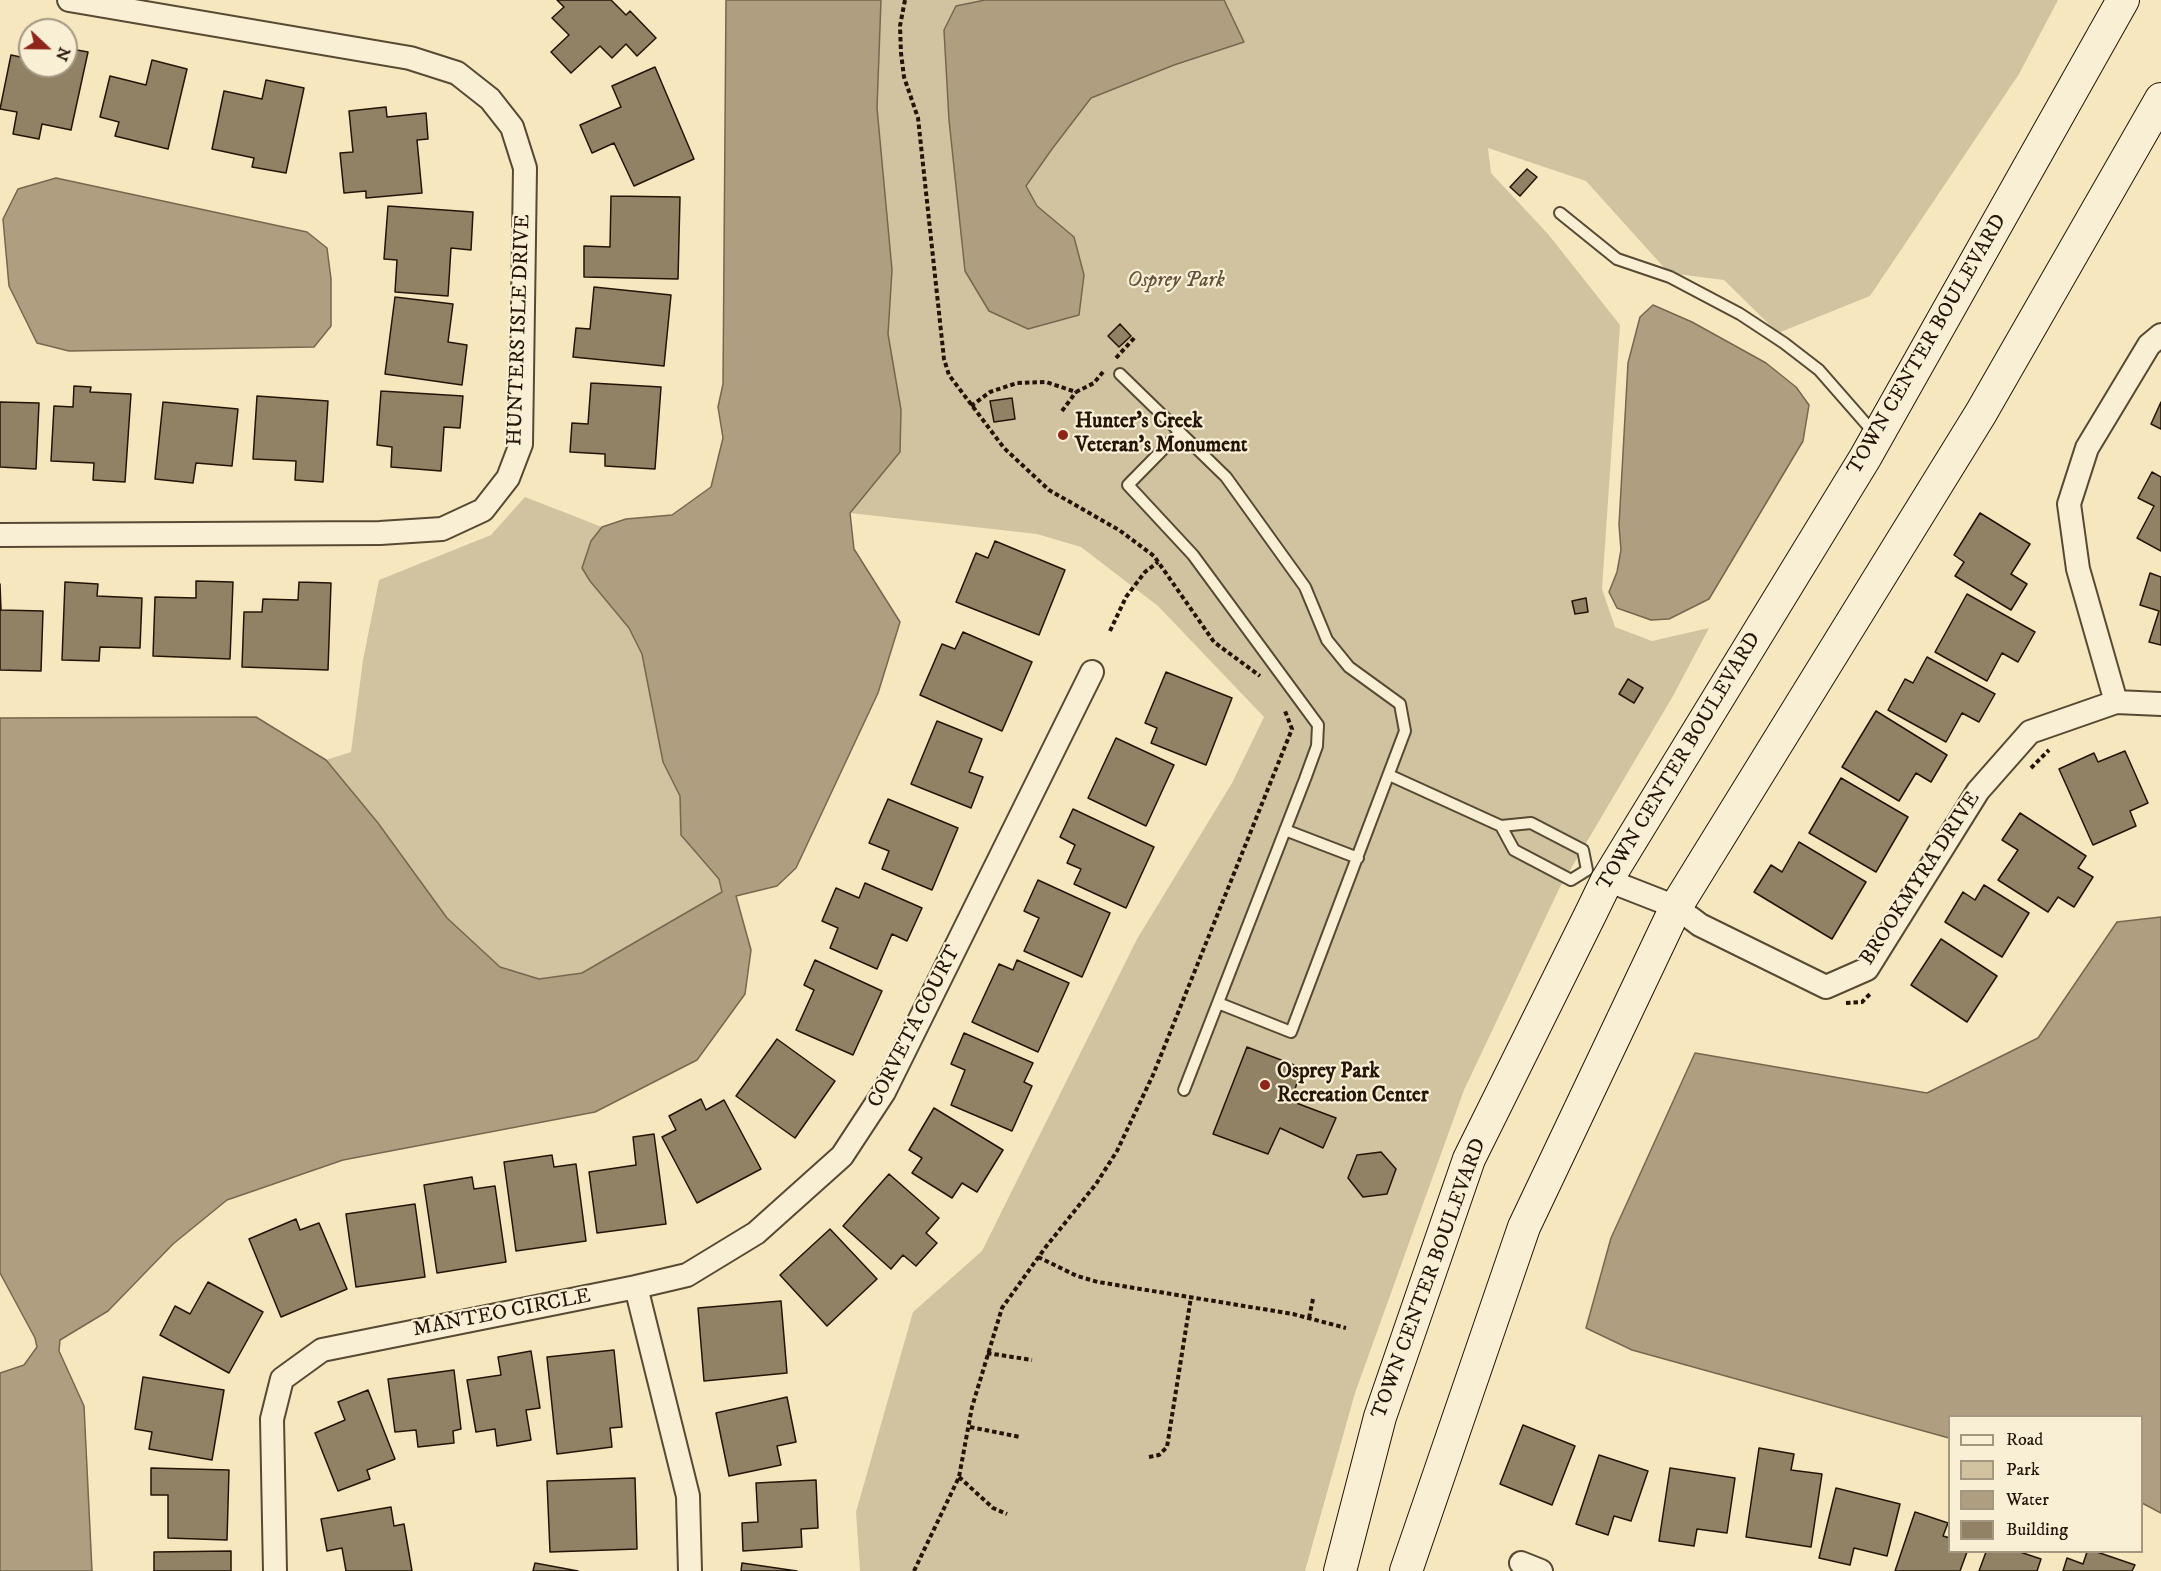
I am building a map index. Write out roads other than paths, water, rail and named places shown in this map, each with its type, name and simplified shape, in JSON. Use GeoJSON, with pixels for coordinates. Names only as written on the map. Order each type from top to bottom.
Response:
{"type":"FeatureCollection","features":[{"type":"Feature","properties":{"kind":"street","name":"HUNTERS ISLE DRIVE"},"geometry":{"type":"LineString","coordinates":[[0,535],[380,533],[442,529],[483,510],[508,478],[521,444],[525,168],[512,127],[490,99],[456,74],[410,57],[69,0]]}},
{"type":"Feature","properties":{"kind":"street","name":"TOWN CENTER BOULEVARD"},"geometry":{"type":"LineString","coordinates":[[1340,1571],[1380,1417],[1469,1159],[1597,875],[1877,436],[2123,0]]}},
{"type":"Feature","properties":{"kind":"street"},"geometry":{"type":"LineString","coordinates":[[1406,1571],[1524,1227],[1676,907],[1981,413],[2161,99]]}},
{"type":"Feature","properties":{"kind":"street"},"geometry":{"type":"LineString","coordinates":[[2116,702],[2078,569],[2069,504],[2087,448],[2149,345],[2161,335]]}},
{"type":"Feature","properties":{"kind":"street","name":"CORVETA COURT"},"geometry":{"type":"LineString","coordinates":[[636,1287],[687,1275],[756,1233],[842,1156],[885,1092],[1092,672]]}},
{"type":"Feature","properties":{"kind":"street","name":"BROOKMYRA DRIVE"},"geometry":{"type":"LineString","coordinates":[[1597,875],[1676,907],[1710,930],[1826,987],[1868,969],[1978,791],[2030,732],[2116,702],[2161,704]]}},
{"type":"Feature","properties":{"kind":"street"},"geometry":{"type":"LineString","coordinates":[[636,1287],[688,1496],[690,1571]]}},
{"type":"Feature","properties":{"kind":"street","name":"MANTEO CIRCLE"},"geometry":{"type":"LineString","coordinates":[[275,1571],[272,1419],[282,1379],[322,1350],[636,1287]]}},
{"type":"Feature","properties":{"kind":"lane"},"geometry":{"type":"LineString","coordinates":[[1560,213],[1617,259],[1670,277],[1740,314],[1784,343],[1819,370],[1877,436]]}},
{"type":"Feature","properties":{"kind":"lane"},"geometry":{"type":"LineString","coordinates":[[1120,374],[1226,477],[1305,587],[1327,640],[1350,667],[1400,704],[1405,731],[1291,1032],[1218,1004]]}},
{"type":"Feature","properties":{"kind":"lane"},"geometry":{"type":"LineString","coordinates":[[1180,432],[1128,485],[1193,555],[1318,725],[1317,746],[1184,1090]]}},
{"type":"Feature","properties":{"kind":"lane"},"geometry":{"type":"LineString","coordinates":[[1389,775],[1501,826],[1530,823],[1583,850],[1597,875],[1571,880],[1514,850],[1501,826]]}},
{"type":"Feature","properties":{"kind":"lane"},"geometry":{"type":"LineString","coordinates":[[1285,830],[1358,858]]}},
{"type":"Feature","properties":{"kind":"water"},"geometry":{"type":"Polygon","coordinates":[[[726,0],[881,0],[877,108],[892,270],[888,334],[901,410],[900,452],[850,513],[854,549],[900,622],[878,693],[796,868],[777,886],[736,896],[751,950],[745,994],[697,1060],[595,1112],[343,1160],[227,1200],[173,1244],[108,1311],[60,1340],[59,1351],[84,1406],[92,1571],[0,1571],[0,1373],[24,1365],[37,1347],[35,1338],[0,1273],[0,718],[256,717],[326,760],[378,823],[447,918],[500,967],[539,979],[582,973],[722,892],[719,879],[681,835],[680,796],[663,762],[642,654],[629,628],[582,568],[591,541],[602,527],[626,519],[672,515],[711,487],[723,438],[718,407],[723,384],[726,0]]]}},
{"type":"Feature","properties":{"kind":"water"},"geometry":{"type":"Polygon","coordinates":[[[985,0],[1224,0],[1244,42],[1174,65],[1091,98],[1052,149],[1026,186],[1037,206],[1074,237],[1084,275],[1079,315],[1028,329],[989,311],[965,271],[949,120],[944,30],[956,6],[985,0]]]}},
{"type":"Feature","properties":{"kind":"water"},"geometry":{"type":"Polygon","coordinates":[[[56,178],[307,232],[327,248],[331,279],[331,326],[314,347],[69,351],[37,343],[9,286],[3,219],[18,189],[56,178]]]}},
{"type":"Feature","properties":{"kind":"water"},"geometry":{"type":"Polygon","coordinates":[[[1653,305],[1692,322],[1766,363],[1796,387],[1809,405],[1803,441],[1709,599],[1669,619],[1651,620],[1617,608],[1609,592],[1617,572],[1621,550],[1619,525],[1628,363],[1640,317],[1653,305]]]}},
{"type":"Feature","properties":{"kind":"water"},"geometry":{"type":"Polygon","coordinates":[[[2161,917],[2161,1513],[2143,1504],[2143,1415],[1948,1415],[1948,1438],[1632,1350],[1586,1328],[1611,1238],[1695,1053],[1927,1093],[2038,1038],[2117,922],[2161,917]]]}},
{"type":"Feature","properties":{"kind":"place","name":"Hunter's Creek Veteran's Monument"},"geometry":{"type":"Point","coordinates":[1063,435]}},
{"type":"Feature","properties":{"kind":"place","name":"Osprey Park Recreation Center"},"geometry":{"type":"Point","coordinates":[1265,1085]}},
{"type":"Feature","properties":{"kind":"park label","name":"Osprey Park"},"geometry":{"type":"Point","coordinates":[1176,282]}}]}
